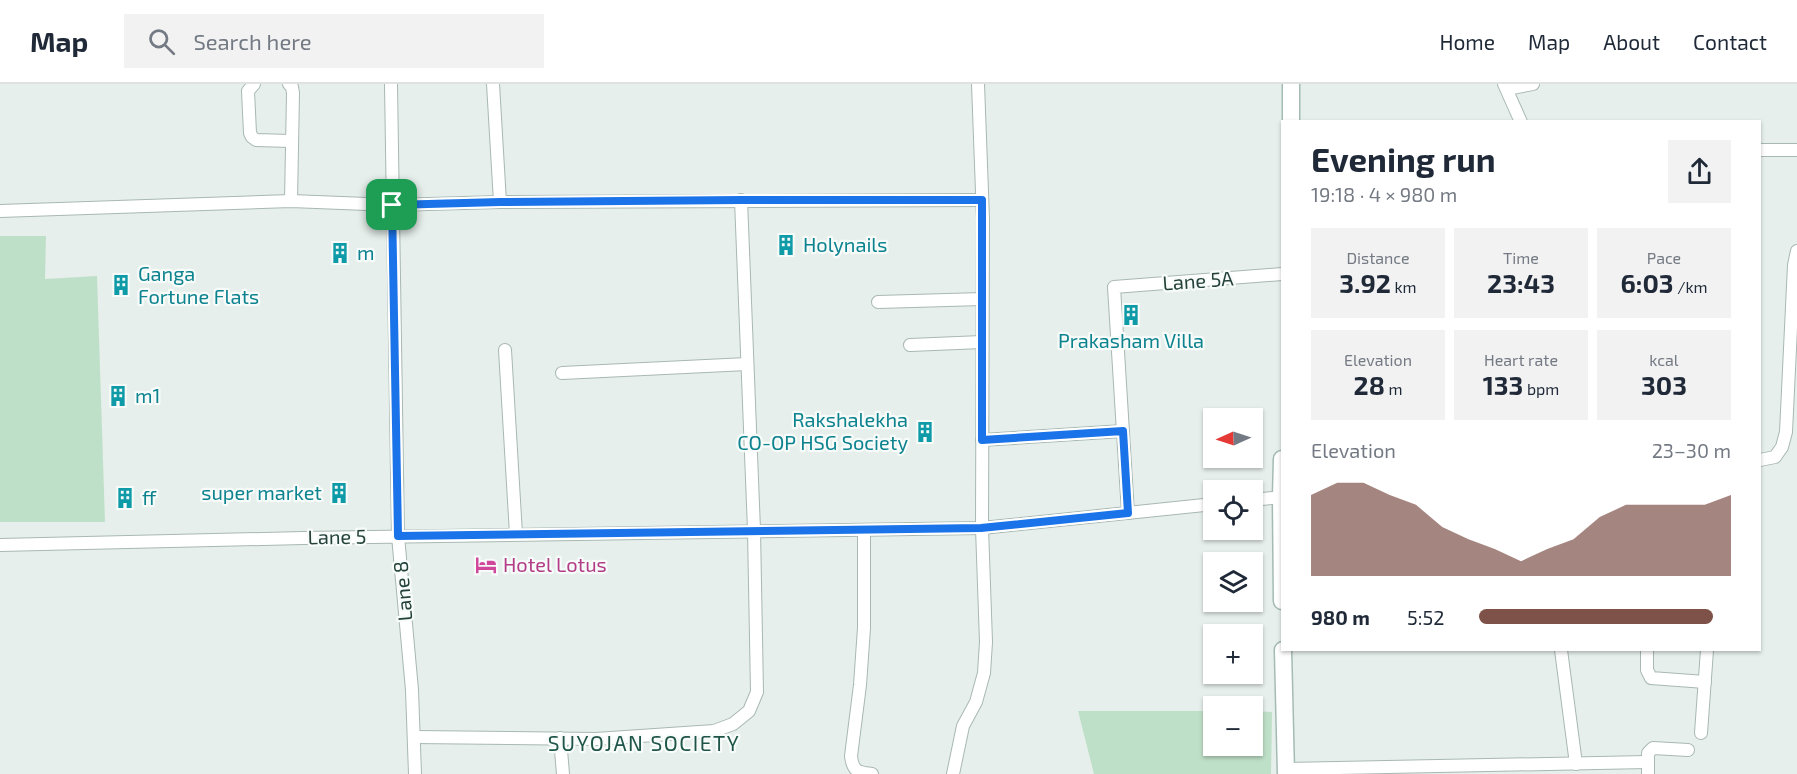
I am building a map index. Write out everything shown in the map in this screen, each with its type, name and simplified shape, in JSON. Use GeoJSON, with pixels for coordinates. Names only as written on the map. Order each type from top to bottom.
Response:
{"type":"FeatureCollection","features":[{"type":"Feature","properties":{"kind":"main road"},"geometry":{"type":"LineString","coordinates":[[1291,84],[1291,120]]}},
{"type":"Feature","properties":{"kind":"main road"},"geometry":{"type":"LineString","coordinates":[[1283,651],[1286,772]]}},
{"type":"Feature","properties":{"kind":"street"},"geometry":{"type":"LineString","coordinates":[[254,84],[248,91],[252,137],[256,140],[291,141]]}},
{"type":"Feature","properties":{"kind":"street"},"geometry":{"type":"LineString","coordinates":[[289,84],[293,93],[291,201]]}},
{"type":"Feature","properties":{"kind":"street","name":"Lane 8"},"geometry":{"type":"LineString","coordinates":[[391,84],[398,536],[415,774]]}},
{"type":"Feature","properties":{"kind":"street"},"geometry":{"type":"LineString","coordinates":[[493,84],[500,202]]}},
{"type":"Feature","properties":{"kind":"street"},"geometry":{"type":"LineString","coordinates":[[953,774],[963,726],[976,702],[984,673],[986,642],[981,528],[982,200],[978,84]]}},
{"type":"Feature","properties":{"kind":"street"},"geometry":{"type":"LineString","coordinates":[[1520,120],[1505,86],[1533,84]]}},
{"type":"Feature","properties":{"kind":"street"},"geometry":{"type":"LineString","coordinates":[[1761,150],[1797,150]]}},
{"type":"Feature","properties":{"kind":"street"},"geometry":{"type":"LineString","coordinates":[[414,737],[596,739],[714,730],[733,724],[749,711],[757,692],[754,530],[741,200]]}},
{"type":"Feature","properties":{"kind":"street"},"geometry":{"type":"LineString","coordinates":[[0,211],[291,201],[392,205],[500,202],[982,200]]}},
{"type":"Feature","properties":{"kind":"street"},"geometry":{"type":"LineString","coordinates":[[1761,460],[1775,457],[1782,447],[1786,432],[1794,265],[1797,251]]}},
{"type":"Feature","properties":{"kind":"street","name":"Lane 5A"},"geometry":{"type":"LineString","coordinates":[[1123,431],[1114,287],[1281,274]]}},
{"type":"Feature","properties":{"kind":"street"},"geometry":{"type":"LineString","coordinates":[[878,303],[982,299]]}},
{"type":"Feature","properties":{"kind":"street"},"geometry":{"type":"LineString","coordinates":[[910,345],[982,342]]}},
{"type":"Feature","properties":{"kind":"street"},"geometry":{"type":"LineString","coordinates":[[505,350],[516,534]]}},
{"type":"Feature","properties":{"kind":"street"},"geometry":{"type":"LineString","coordinates":[[562,373],[747,364]]}},
{"type":"Feature","properties":{"kind":"street"},"geometry":{"type":"LineString","coordinates":[[982,440],[1123,431],[1128,513]]}},
{"type":"Feature","properties":{"kind":"street"},"geometry":{"type":"LineString","coordinates":[[1263,499],[1281,497]]}},
{"type":"Feature","properties":{"kind":"street","name":"Lane 5"},"geometry":{"type":"LineString","coordinates":[[0,545],[398,536],[981,528],[1203,505]]}},
{"type":"Feature","properties":{"kind":"street"},"geometry":{"type":"LineString","coordinates":[[864,530],[864,628],[851,756],[852,766],[857,771],[873,774]]}},
{"type":"Feature","properties":{"kind":"street"},"geometry":{"type":"LineString","coordinates":[[1561,651],[1576,764]]}},
{"type":"Feature","properties":{"kind":"street"},"geometry":{"type":"LineString","coordinates":[[1647,651],[1647,670],[1651,678],[1705,682]]}},
{"type":"Feature","properties":{"kind":"street"},"geometry":{"type":"LineString","coordinates":[[1701,733],[1707,651]]}},
{"type":"Feature","properties":{"kind":"street"},"geometry":{"type":"LineString","coordinates":[[560,738],[563,774]]}},
{"type":"Feature","properties":{"kind":"street"},"geometry":{"type":"LineString","coordinates":[[1286,772],[1485,770],[1576,764],[1648,768],[1648,753],[1653,748],[1688,750]]}},
{"type":"Feature","properties":{"kind":"green space"},"geometry":{"type":"Polygon","coordinates":[[[0,236],[46,236],[45,279],[97,276],[105,522],[0,522],[0,236]]]}},
{"type":"Feature","properties":{"kind":"green space"},"geometry":{"type":"Polygon","coordinates":[[[1078,711],[1203,711],[1203,756],[1263,756],[1263,712],[1272,712],[1271,774],[1094,774],[1078,711]]]}},
{"type":"Feature","properties":{"kind":"place","name":"Holynails"},"geometry":{"type":"Point","coordinates":[786,245]}},
{"type":"Feature","properties":{"kind":"place","name":"m"},"geometry":{"type":"Point","coordinates":[340,253]}},
{"type":"Feature","properties":{"kind":"place","name":"Ganga Fortune Flats"},"geometry":{"type":"Point","coordinates":[121,285]}},
{"type":"Feature","properties":{"kind":"place","name":"Prakasham Villa"},"geometry":{"type":"Point","coordinates":[1131,315]}},
{"type":"Feature","properties":{"kind":"place","name":"m1"},"geometry":{"type":"Point","coordinates":[118,396]}},
{"type":"Feature","properties":{"kind":"place","name":"Rakshalekha CO-OP HSG Society"},"geometry":{"type":"Point","coordinates":[925,432]}},
{"type":"Feature","properties":{"kind":"place","name":"super market"},"geometry":{"type":"Point","coordinates":[339,493]}},
{"type":"Feature","properties":{"kind":"place","name":"ff"},"geometry":{"type":"Point","coordinates":[125,498]}},
{"type":"Feature","properties":{"kind":"place","name":"Hotel Lotus"},"geometry":{"type":"Point","coordinates":[486,565]}},
{"type":"Feature","properties":{"kind":"district","name":"SUYOJAN SOCIETY"},"geometry":{"type":"Point","coordinates":[644,744]}},
{"type":"Feature","properties":{"kind":"route"},"geometry":{"type":"LineString","coordinates":[[982,200],[982,440],[1123,431],[1128,513],[981,528],[398,536],[392,205],[500,202],[982,200]]}}]}
